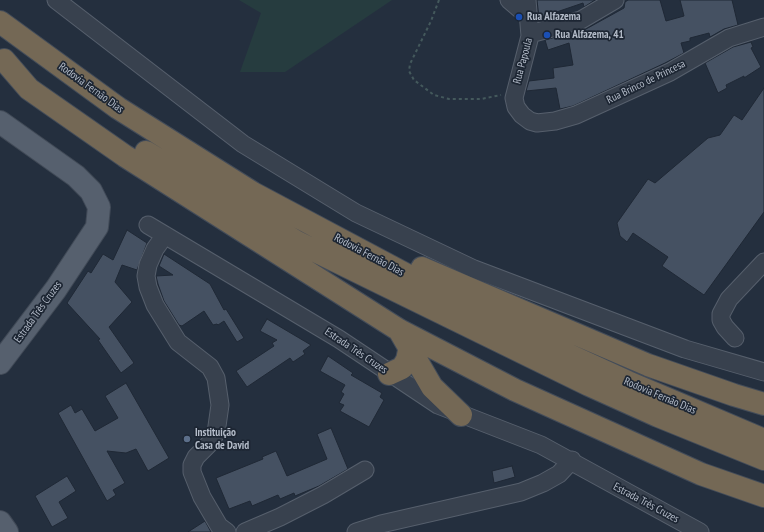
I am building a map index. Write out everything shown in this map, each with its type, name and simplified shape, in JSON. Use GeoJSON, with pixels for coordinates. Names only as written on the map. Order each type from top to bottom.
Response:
{"type":"FeatureCollection","features":[{"type":"Feature","properties":{"kind":"highway","name":"Rodovia Fernão Dias"},"geometry":{"type":"LineString","coordinates":[[0,22],[118,108],[244,187],[484,316],[628,382],[764,440]]}},
{"type":"Feature","properties":{"kind":"highway","name":"Rodovia Fernão Dias"},"geometry":{"type":"LineString","coordinates":[[2,59],[158,160],[298,242],[589,385],[658,416],[764,459]]}},
{"type":"Feature","properties":{"kind":"highway"},"geometry":{"type":"LineString","coordinates":[[2,59],[29,89],[125,156],[404,338],[701,474],[764,496]]}},
{"type":"Feature","properties":{"kind":"highway"},"geometry":{"type":"LineString","coordinates":[[244,187],[401,259],[648,365],[734,396],[764,404]]}},
{"type":"Feature","properties":{"kind":"highway"},"geometry":{"type":"LineString","coordinates":[[389,374],[402,368],[407,360],[404,338]]}},
{"type":"Feature","properties":{"kind":"highway"},"geometry":{"type":"LineString","coordinates":[[404,338],[432,387],[462,415]]}},
{"type":"Feature","properties":{"kind":"highway"},"geometry":{"type":"LineString","coordinates":[[741,488],[764,505]]}},
{"type":"Feature","properties":{"kind":"main road","name":"Estrada Três Cruzes"},"geometry":{"type":"LineString","coordinates":[[0,122],[76,176],[91,191],[99,207],[97,227],[56,289],[0,363]]}},
{"type":"Feature","properties":{"kind":"main road"},"geometry":{"type":"LineString","coordinates":[[0,522],[7,532]]}},
{"type":"Feature","properties":{"kind":"street"},"geometry":{"type":"LineString","coordinates":[[56,0],[243,144],[356,213],[474,269],[670,344],[764,372]]}},
{"type":"Feature","properties":{"kind":"street"},"geometry":{"type":"LineString","coordinates":[[509,0],[528,8]]}},
{"type":"Feature","properties":{"kind":"street"},"geometry":{"type":"LineString","coordinates":[[530,34],[581,20],[615,0]]}},
{"type":"Feature","properties":{"kind":"street","name":"Rua Papoula"},"geometry":{"type":"LineString","coordinates":[[525,118],[516,106],[514,93],[530,34],[528,8]]}},
{"type":"Feature","properties":{"kind":"street","name":"Rua Brinco de Princesa"},"geometry":{"type":"LineString","coordinates":[[525,118],[536,123],[545,123],[576,115],[670,72],[729,38],[764,27]]}},
{"type":"Feature","properties":{"kind":"street","name":"Estrada Três Cruzes"},"geometry":{"type":"LineString","coordinates":[[148,225],[339,339],[389,374],[438,405],[541,445],[572,460],[604,480],[700,532]]}},
{"type":"Feature","properties":{"kind":"street"},"geometry":{"type":"LineString","coordinates":[[165,235],[155,249],[148,265],[146,276],[148,287],[155,305],[178,342],[210,367],[216,378],[220,405],[216,433],[209,444],[196,457],[192,465],[192,472],[202,497],[219,526],[227,532]]}},
{"type":"Feature","properties":{"kind":"street"},"geometry":{"type":"LineString","coordinates":[[735,338],[725,327],[721,320],[721,314],[729,299],[764,262]]}},
{"type":"Feature","properties":{"kind":"street"},"geometry":{"type":"LineString","coordinates":[[356,532],[382,528],[521,492],[543,484],[558,474],[572,460]]}},
{"type":"Feature","properties":{"kind":"street"},"geometry":{"type":"LineString","coordinates":[[245,532],[280,517],[323,495],[364,470]]}},
{"type":"Feature","properties":{"kind":"path"},"geometry":{"type":"LineString","coordinates":[[439,0],[431,21],[410,64],[409,72],[414,80],[434,95],[449,99],[482,100],[514,93]]}},
{"type":"Feature","properties":{"kind":"green space"},"geometry":{"type":"Polygon","coordinates":[[[239,0],[392,0],[285,72],[240,72],[261,13],[239,0]]]}},
{"type":"Feature","properties":{"kind":"building"},"geometry":{"type":"Polygon","coordinates":[[[537,0],[595,0],[584,7],[583,3],[539,18],[537,0]]]}},
{"type":"Feature","properties":{"kind":"building"},"geometry":{"type":"Polygon","coordinates":[[[628,0],[660,0],[666,21],[684,16],[680,0],[732,0],[738,25],[724,29],[710,37],[709,33],[690,38],[690,41],[681,43],[684,53],[573,106],[560,109],[556,88],[526,91],[529,81],[554,78],[553,68],[573,65],[569,43],[548,50],[545,40],[586,29],[624,8],[625,2],[628,0]]]}},
{"type":"Feature","properties":{"kind":"building"},"geometry":{"type":"Polygon","coordinates":[[[751,42],[753,47],[751,48],[761,67],[744,78],[744,76],[726,85],[727,88],[718,93],[705,63],[733,47],[751,42]]]}},
{"type":"Feature","properties":{"kind":"building"},"geometry":{"type":"Polygon","coordinates":[[[764,88],[764,212],[704,295],[662,266],[668,257],[633,233],[627,242],[620,236],[617,223],[648,179],[655,183],[708,138],[720,135],[734,115],[742,120],[764,88]]]}},
{"type":"Feature","properties":{"kind":"building"},"geometry":{"type":"Polygon","coordinates":[[[127,230],[147,243],[137,270],[122,265],[115,282],[132,302],[109,327],[134,363],[121,373],[98,340],[100,339],[67,303],[88,271],[91,273],[103,254],[113,260],[127,230]]]}},
{"type":"Feature","properties":{"kind":"building"},"geometry":{"type":"Polygon","coordinates":[[[164,254],[210,284],[224,310],[226,309],[244,338],[237,342],[224,321],[218,325],[213,325],[204,311],[182,326],[179,325],[164,301],[156,276],[173,275],[159,266],[164,254]]]}},
{"type":"Feature","properties":{"kind":"building"},"geometry":{"type":"Polygon","coordinates":[[[267,319],[311,345],[303,351],[305,354],[293,362],[290,358],[247,387],[236,371],[274,346],[272,343],[277,340],[260,331],[267,319]]]}},
{"type":"Feature","properties":{"kind":"building"},"geometry":{"type":"Polygon","coordinates":[[[328,356],[353,373],[351,375],[382,393],[380,397],[384,400],[369,427],[340,411],[344,405],[339,403],[344,394],[341,392],[345,385],[320,371],[328,356]]]}},
{"type":"Feature","properties":{"kind":"building"},"geometry":{"type":"Polygon","coordinates":[[[126,383],[169,458],[148,471],[136,449],[126,453],[107,451],[125,483],[113,490],[116,495],[107,501],[58,413],[71,405],[75,413],[82,409],[95,431],[118,418],[105,396],[126,383]]]}},
{"type":"Feature","properties":{"kind":"building"},"geometry":{"type":"Polygon","coordinates":[[[331,428],[348,469],[319,486],[295,496],[294,493],[280,499],[278,495],[252,506],[250,501],[229,509],[216,478],[263,459],[262,457],[276,451],[287,476],[327,459],[317,434],[331,428]]]}},
{"type":"Feature","properties":{"kind":"building"},"geometry":{"type":"Polygon","coordinates":[[[512,466],[515,477],[494,483],[492,471],[512,466]]]}},
{"type":"Feature","properties":{"kind":"building"},"geometry":{"type":"Polygon","coordinates":[[[67,476],[76,491],[59,502],[68,518],[52,527],[35,496],[67,476]]]}},
{"type":"Feature","properties":{"kind":"building"},"geometry":{"type":"Polygon","coordinates":[[[205,521],[211,532],[188,532],[205,521]]]}},
{"type":"Feature","properties":{"kind":"place","name":"Rua Alfazema"},"geometry":{"type":"Point","coordinates":[519,17]}},
{"type":"Feature","properties":{"kind":"place","name":"Rua Alfazema, 41"},"geometry":{"type":"Point","coordinates":[547,35]}},
{"type":"Feature","properties":{"kind":"place","name":"Instituição Casa de David"},"geometry":{"type":"Point","coordinates":[187,439]}}]}
